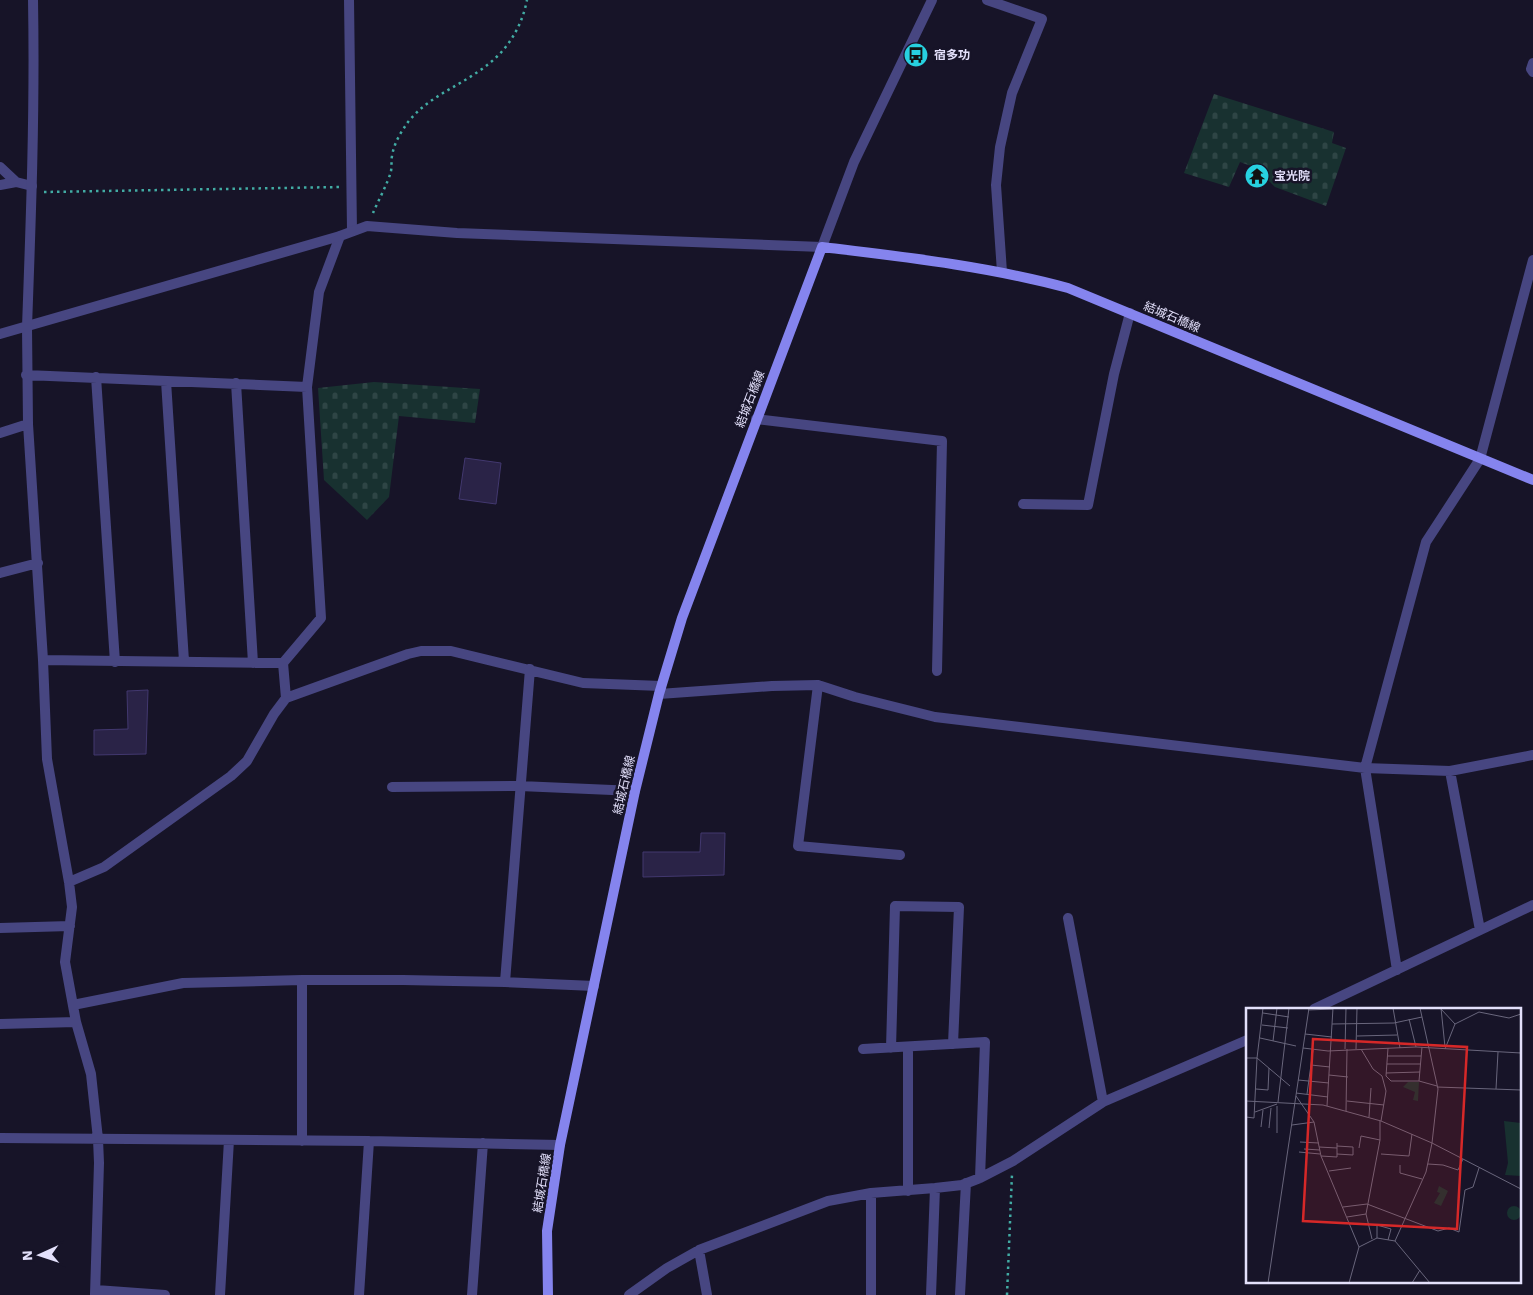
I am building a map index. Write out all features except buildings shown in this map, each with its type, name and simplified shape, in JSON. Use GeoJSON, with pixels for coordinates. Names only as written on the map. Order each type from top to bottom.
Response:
{"type":"FeatureCollection","features":[{"type":"Feature","properties":{"kind":"main road","name":"結城石橋線"},"geometry":{"type":"LineString","coordinates":[[548,1295],[547,1231],[560,1145],[635,791],[660,690],[682,618],[822,247],[921,259],[1002,272],[1068,288],[1533,480]]}},
{"type":"Feature","properties":{"kind":"street"},"geometry":{"type":"LineString","coordinates":[[33,0],[32,189],[26,327],[28,424],[44,660],[47,759],[72,907],[65,962],[76,1022],[91,1074],[98,1139],[96,1292],[166,1295]]}},
{"type":"Feature","properties":{"kind":"street"},"geometry":{"type":"LineString","coordinates":[[349,0],[352,231]]}},
{"type":"Feature","properties":{"kind":"street"},"geometry":{"type":"LineString","coordinates":[[0,334],[340,236],[367,226],[457,233],[822,247],[854,162],[932,0]]}},
{"type":"Feature","properties":{"kind":"street"},"geometry":{"type":"LineString","coordinates":[[987,0],[1042,19],[1012,93],[1000,147],[996,185],[1002,272]]}},
{"type":"Feature","properties":{"kind":"street"},"geometry":{"type":"LineString","coordinates":[[1533,63],[1531,69],[1533,72]]}},
{"type":"Feature","properties":{"kind":"street"},"geometry":{"type":"LineString","coordinates":[[0,167],[16,182],[32,189]]}},
{"type":"Feature","properties":{"kind":"street"},"geometry":{"type":"LineString","coordinates":[[0,185],[16,182]]}},
{"type":"Feature","properties":{"kind":"street"},"geometry":{"type":"LineString","coordinates":[[286,698],[283,663],[321,618],[307,387],[319,292],[340,236]]}},
{"type":"Feature","properties":{"kind":"street"},"geometry":{"type":"LineString","coordinates":[[1396,970],[1365,768],[1426,542],[1480,459],[1533,260]]}},
{"type":"Feature","properties":{"kind":"street"},"geometry":{"type":"LineString","coordinates":[[1023,504],[1088,505],[1114,374],[1130,313]]}},
{"type":"Feature","properties":{"kind":"street"},"geometry":{"type":"LineString","coordinates":[[26,375],[307,387]]}},
{"type":"Feature","properties":{"kind":"street"},"geometry":{"type":"LineString","coordinates":[[96,377],[115,662]]}},
{"type":"Feature","properties":{"kind":"street"},"geometry":{"type":"LineString","coordinates":[[166,381],[184,661]]}},
{"type":"Feature","properties":{"kind":"street"},"geometry":{"type":"LineString","coordinates":[[236,383],[253,663]]}},
{"type":"Feature","properties":{"kind":"street"},"geometry":{"type":"LineString","coordinates":[[756,419],[942,440],[937,671]]}},
{"type":"Feature","properties":{"kind":"street"},"geometry":{"type":"LineString","coordinates":[[0,433],[28,424]]}},
{"type":"Feature","properties":{"kind":"street"},"geometry":{"type":"LineString","coordinates":[[0,573],[38,563]]}},
{"type":"Feature","properties":{"kind":"street"},"geometry":{"type":"LineString","coordinates":[[69,882],[104,867],[231,776],[246,760],[286,698],[421,651],[451,651],[583,683],[660,690],[818,685],[855,697],[935,717],[1365,768],[1450,771],[1533,755]]}},
{"type":"Feature","properties":{"kind":"street"},"geometry":{"type":"LineString","coordinates":[[44,660],[283,663]]}},
{"type":"Feature","properties":{"kind":"street"},"geometry":{"type":"LineString","coordinates":[[505,982],[530,669]]}},
{"type":"Feature","properties":{"kind":"street"},"geometry":{"type":"LineString","coordinates":[[818,685],[798,846],[900,855]]}},
{"type":"Feature","properties":{"kind":"street"},"geometry":{"type":"LineString","coordinates":[[1450,771],[1480,930]]}},
{"type":"Feature","properties":{"kind":"street"},"geometry":{"type":"LineString","coordinates":[[392,787],[520,786],[635,791]]}},
{"type":"Feature","properties":{"kind":"street"},"geometry":{"type":"LineString","coordinates":[[1316,1008],[1533,905]]}},
{"type":"Feature","properties":{"kind":"street"},"geometry":{"type":"LineString","coordinates":[[891,1048],[895,906],[959,907],[953,1044]]}},
{"type":"Feature","properties":{"kind":"street"},"geometry":{"type":"LineString","coordinates":[[1068,918],[1103,1102]]}},
{"type":"Feature","properties":{"kind":"street"},"geometry":{"type":"LineString","coordinates":[[0,928],[70,926]]}},
{"type":"Feature","properties":{"kind":"street"},"geometry":{"type":"LineString","coordinates":[[302,980],[302,1141]]}},
{"type":"Feature","properties":{"kind":"street"},"geometry":{"type":"LineString","coordinates":[[73,1005],[183,983],[302,980],[505,982],[594,986]]}},
{"type":"Feature","properties":{"kind":"street"},"geometry":{"type":"LineString","coordinates":[[0,1024],[76,1022]]}},
{"type":"Feature","properties":{"kind":"street"},"geometry":{"type":"LineString","coordinates":[[629,1295],[667,1268],[699,1250],[828,1201],[871,1193],[935,1188],[966,1183],[980,1178],[1013,1161],[1103,1102],[1246,1040]]}},
{"type":"Feature","properties":{"kind":"street"},"geometry":{"type":"LineString","coordinates":[[863,1050],[985,1042],[980,1178]]}},
{"type":"Feature","properties":{"kind":"street"},"geometry":{"type":"LineString","coordinates":[[908,1047],[908,1190]]}},
{"type":"Feature","properties":{"kind":"street"},"geometry":{"type":"LineString","coordinates":[[0,1138],[368,1141],[560,1145]]}},
{"type":"Feature","properties":{"kind":"street"},"geometry":{"type":"LineString","coordinates":[[220,1295],[229,1140]]}},
{"type":"Feature","properties":{"kind":"street"},"geometry":{"type":"LineString","coordinates":[[359,1295],[368,1141]]}},
{"type":"Feature","properties":{"kind":"street"},"geometry":{"type":"LineString","coordinates":[[472,1295],[483,1143]]}},
{"type":"Feature","properties":{"kind":"street"},"geometry":{"type":"LineString","coordinates":[[960,1295],[966,1183]]}},
{"type":"Feature","properties":{"kind":"street"},"geometry":{"type":"LineString","coordinates":[[931,1295],[935,1188]]}},
{"type":"Feature","properties":{"kind":"street"},"geometry":{"type":"LineString","coordinates":[[871,1193],[871,1295]]}},
{"type":"Feature","properties":{"kind":"street"},"geometry":{"type":"LineString","coordinates":[[699,1250],[707,1295]]}},
{"type":"Feature","properties":{"kind":"path"},"geometry":{"type":"LineString","coordinates":[[367,226],[391,171],[396,140],[408,122],[424,105],[480,70],[500,53],[511,41],[524,16],[527,0]]}},
{"type":"Feature","properties":{"kind":"path"},"geometry":{"type":"LineString","coordinates":[[32,189],[351,187]]}},
{"type":"Feature","properties":{"kind":"path"},"geometry":{"type":"LineString","coordinates":[[1007,1295],[1013,1161]]}},
{"type":"Feature","properties":{"kind":"green space"},"geometry":{"type":"Polygon","coordinates":[[[1214,94],[1334,132],[1332,143],[1346,148],[1326,206],[1275,187],[1268,180],[1267,172],[1240,162],[1229,187],[1184,173],[1214,94]]]}},
{"type":"Feature","properties":{"kind":"green space"},"geometry":{"type":"Polygon","coordinates":[[[374,382],[480,389],[475,423],[399,416],[389,497],[367,520],[324,480],[318,388],[374,382]]]}},
{"type":"Feature","properties":{"kind":"place","name":"宿多功"},"geometry":{"type":"Point","coordinates":[916,55]}},
{"type":"Feature","properties":{"kind":"place","name":"宝光院"},"geometry":{"type":"Point","coordinates":[1257,176]}}]}
